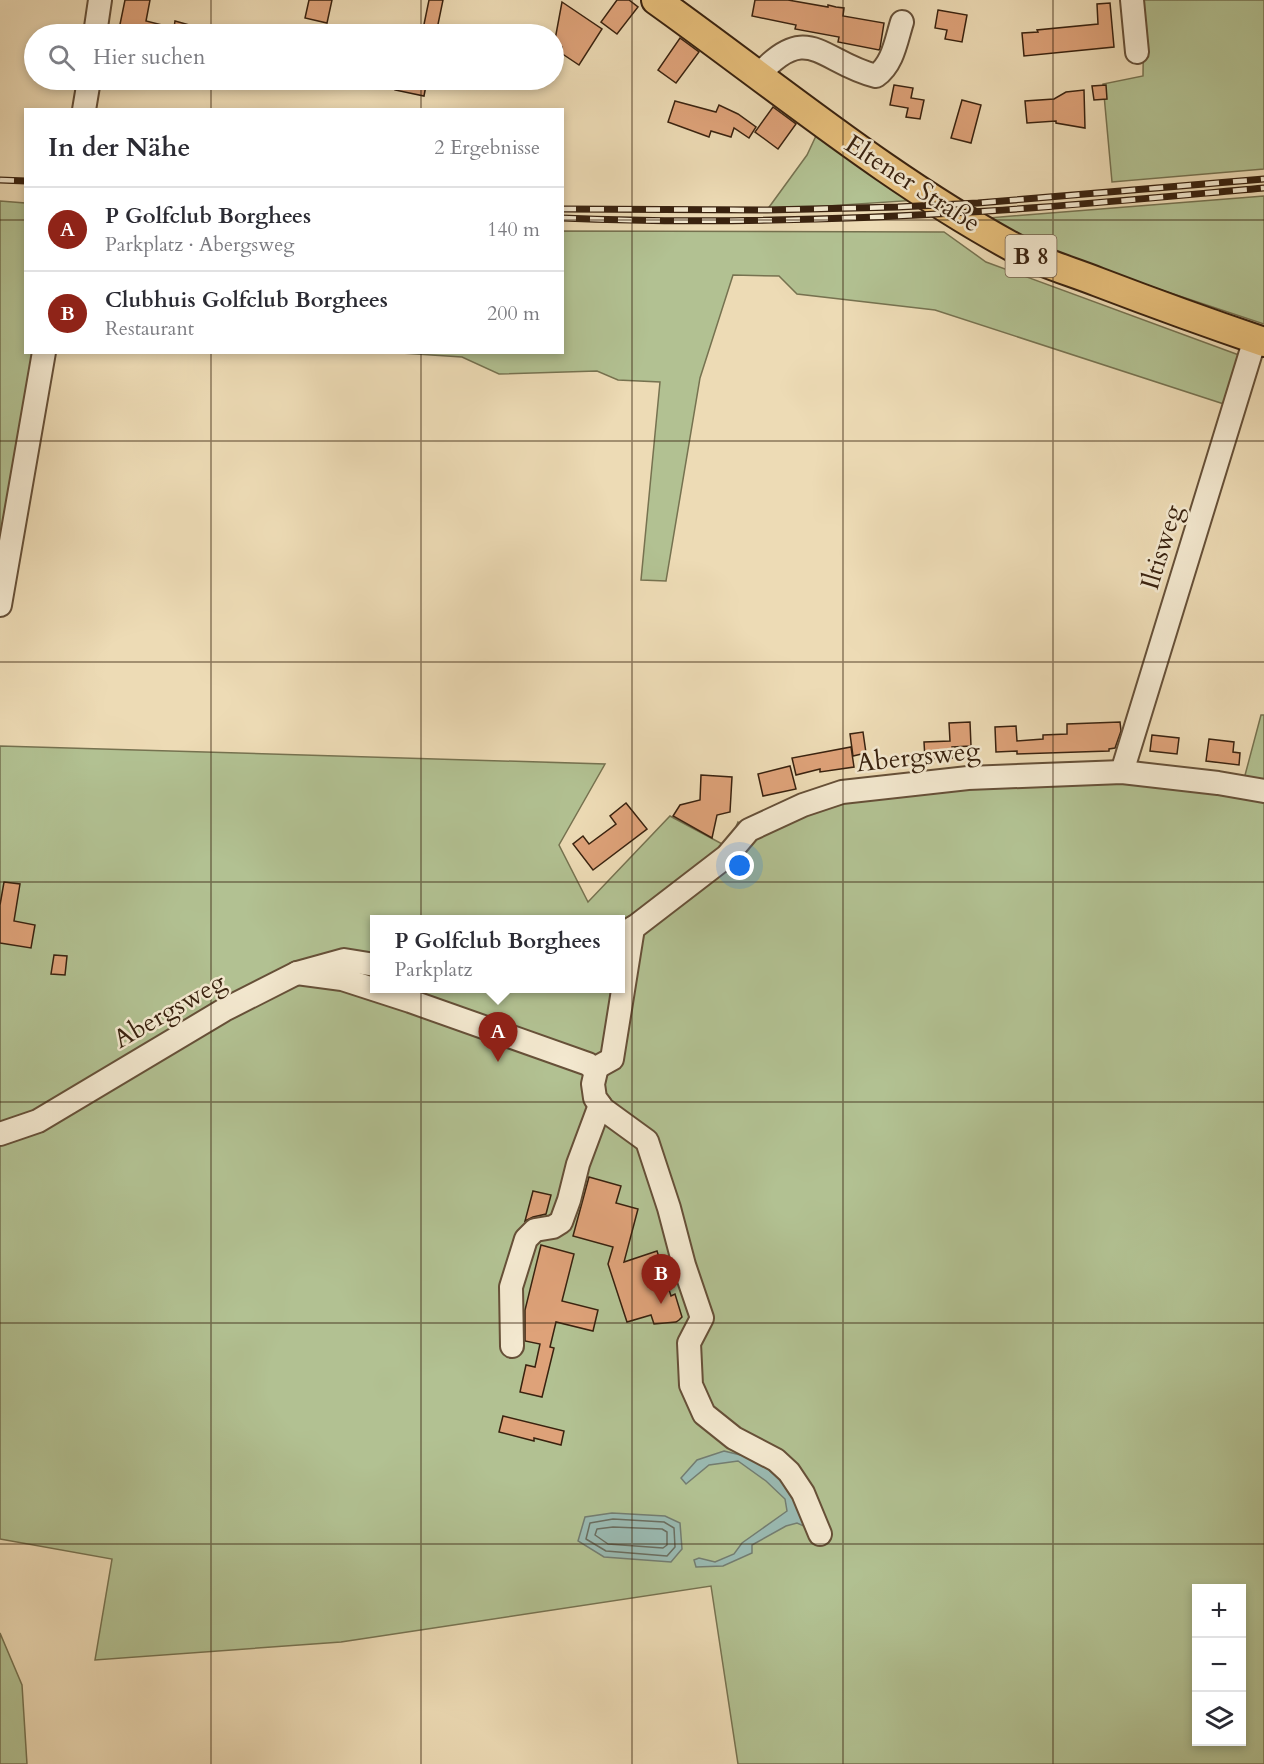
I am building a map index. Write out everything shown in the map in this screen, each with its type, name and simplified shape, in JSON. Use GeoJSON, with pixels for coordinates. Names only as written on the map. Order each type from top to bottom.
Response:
{"type":"FeatureCollection","features":[{"type":"Feature","properties":{"kind":"main road","name":"Eltener Straße"},"geometry":{"type":"LineString","coordinates":[[656,0],[822,123],[941,204],[1023,253],[1171,310],[1260,341]]}},
{"type":"Feature","properties":{"kind":"street"},"geometry":{"type":"LineString","coordinates":[[96,24],[100,0]]}},
{"type":"Feature","properties":{"kind":"street"},"geometry":{"type":"LineString","coordinates":[[1132,0],[1137,52]]}},
{"type":"Feature","properties":{"kind":"street"},"geometry":{"type":"LineString","coordinates":[[758,76],[770,62],[785,51],[800,47],[813,48],[864,73],[876,76],[890,59],[902,22]]}},
{"type":"Feature","properties":{"kind":"street"},"geometry":{"type":"LineString","coordinates":[[84,108],[87,90]]}},
{"type":"Feature","properties":{"kind":"street","name":"Iltisweg"},"geometry":{"type":"LineString","coordinates":[[1122,772],[1260,341]]}},
{"type":"Feature","properties":{"kind":"street"},"geometry":{"type":"LineString","coordinates":[[0,605],[44,354]]}},
{"type":"Feature","properties":{"kind":"street","name":"Abergsweg"},"geometry":{"type":"LineString","coordinates":[[627,931],[727,856],[749,830],[813,801],[842,792],[969,778],[1122,772],[1218,783],[1264,791]]}},
{"type":"Feature","properties":{"kind":"street"},"geometry":{"type":"LineString","coordinates":[[625,948],[627,931]]}},
{"type":"Feature","properties":{"kind":"street","name":"Abergsweg"},"geometry":{"type":"LineString","coordinates":[[0,1134],[38,1121],[224,1010],[297,973],[344,960],[370,964]]}},
{"type":"Feature","properties":{"kind":"street"},"geometry":{"type":"LineString","coordinates":[[297,973],[342,979],[370,988]]}},
{"type":"Feature","properties":{"kind":"street"},"geometry":{"type":"LineString","coordinates":[[385,993],[588,1064],[596,1071],[593,1084],[595,1098],[600,1105],[647,1141],[669,1208],[684,1265],[702,1318],[689,1343],[691,1385],[705,1414],[734,1438],[776,1460],[789,1472],[802,1493],[820,1534]]}},
{"type":"Feature","properties":{"kind":"street"},"geometry":{"type":"LineString","coordinates":[[594,1069],[612,1059],[620,993]]}},
{"type":"Feature","properties":{"kind":"street"},"geometry":{"type":"LineString","coordinates":[[512,1346],[511,1287],[526,1239],[536,1230],[553,1227],[561,1222],[600,1105]]}},
{"type":"Feature","properties":{"kind":"green space"},"geometry":{"type":"Polygon","coordinates":[[[1144,0],[1264,0],[1264,169],[1112,182],[1103,84],[1143,76],[1144,0]]]}},
{"type":"Feature","properties":{"kind":"green space"},"geometry":{"type":"Polygon","coordinates":[[[822,123],[934,199],[767,210],[807,155],[822,123]]]}},
{"type":"Feature","properties":{"kind":"green space"},"geometry":{"type":"Polygon","coordinates":[[[1264,196],[1264,324],[1098,269],[1018,238],[988,218],[1264,196]]]}},
{"type":"Feature","properties":{"kind":"green space"},"geometry":{"type":"Polygon","coordinates":[[[0,201],[24,203],[24,354],[34,354],[0,537],[0,201]]]}},
{"type":"Feature","properties":{"kind":"green space"},"geometry":{"type":"Polygon","coordinates":[[[564,231],[944,232],[986,262],[1247,358],[1230,406],[935,310],[797,294],[779,276],[733,275],[700,378],[666,581],[641,580],[660,382],[618,380],[597,371],[499,374],[462,357],[416,354],[564,354],[564,231]]]}},
{"type":"Feature","properties":{"kind":"green space"},"geometry":{"type":"Polygon","coordinates":[[[1261,715],[1264,715],[1264,782],[1244,779],[1261,715]]]}},
{"type":"Feature","properties":{"kind":"green space"},"geometry":{"type":"Polygon","coordinates":[[[0,746],[605,764],[559,845],[588,902],[670,816],[724,845],[732,836],[738,822],[755,838],[839,801],[955,789],[1116,781],[1264,800],[1264,1764],[738,1764],[711,1586],[341,1642],[95,1660],[112,1559],[0,1539],[0,746]]]}},
{"type":"Feature","properties":{"kind":"green space"},"geometry":{"type":"Polygon","coordinates":[[[0,1633],[22,1685],[27,1764],[0,1764],[0,1633]]]}},
{"type":"Feature","properties":{"kind":"water"},"geometry":{"type":"Polygon","coordinates":[[[724,1451],[757,1459],[799,1498],[806,1527],[797,1523],[786,1526],[752,1545],[752,1553],[723,1566],[696,1567],[694,1560],[699,1558],[715,1562],[734,1554],[742,1543],[787,1511],[785,1499],[766,1481],[738,1461],[709,1465],[686,1484],[681,1478],[697,1460],[724,1451]]]}},
{"type":"Feature","properties":{"kind":"water"},"geometry":{"type":"Polygon","coordinates":[[[612,1513],[665,1516],[680,1523],[682,1549],[671,1562],[604,1557],[578,1541],[585,1517],[612,1513]]]}},
{"type":"Feature","properties":{"kind":"building"},"geometry":{"type":"Polygon","coordinates":[[[125,0],[150,0],[146,21],[158,24],[120,24],[125,0]]]}},
{"type":"Feature","properties":{"kind":"building"},"geometry":{"type":"Polygon","coordinates":[[[309,0],[332,0],[327,23],[305,18],[309,0]]]}},
{"type":"Feature","properties":{"kind":"building"},"geometry":{"type":"Polygon","coordinates":[[[429,0],[443,0],[438,24],[424,24],[429,0]]]}},
{"type":"Feature","properties":{"kind":"building"},"geometry":{"type":"Polygon","coordinates":[[[617,0],[629,0],[638,7],[617,34],[601,22],[617,0]]]}},
{"type":"Feature","properties":{"kind":"building"},"geometry":{"type":"Polygon","coordinates":[[[755,0],[788,0],[828,7],[828,5],[844,8],[843,16],[884,23],[880,48],[879,50],[838,42],[839,37],[795,29],[796,25],[752,16],[755,0]]]}},
{"type":"Feature","properties":{"kind":"building"},"geometry":{"type":"Polygon","coordinates":[[[562,2],[602,29],[579,65],[564,55],[564,24],[558,24],[562,2]]]}},
{"type":"Feature","properties":{"kind":"building"},"geometry":{"type":"Polygon","coordinates":[[[1110,3],[1114,47],[1024,56],[1022,33],[1098,24],[1097,4],[1110,3]]]}},
{"type":"Feature","properties":{"kind":"building"},"geometry":{"type":"Polygon","coordinates":[[[938,10],[967,15],[962,42],[945,39],[947,30],[935,28],[938,10]]]}},
{"type":"Feature","properties":{"kind":"building"},"geometry":{"type":"Polygon","coordinates":[[[680,38],[699,52],[676,83],[658,70],[680,38]]]}},
{"type":"Feature","properties":{"kind":"building"},"geometry":{"type":"Polygon","coordinates":[[[894,85],[913,88],[911,98],[924,100],[920,119],[906,117],[908,108],[890,105],[894,85]]]}},
{"type":"Feature","properties":{"kind":"building"},"geometry":{"type":"Polygon","coordinates":[[[1106,85],[1107,99],[1094,100],[1092,86],[1106,85]]]}},
{"type":"Feature","properties":{"kind":"building"},"geometry":{"type":"Polygon","coordinates":[[[395,90],[425,90],[424,96],[395,90]]]}},
{"type":"Feature","properties":{"kind":"building"},"geometry":{"type":"Polygon","coordinates":[[[1084,90],[1085,128],[1056,123],[1056,121],[1027,123],[1025,101],[1054,99],[1066,92],[1084,90]]]}},
{"type":"Feature","properties":{"kind":"building"},"geometry":{"type":"Polygon","coordinates":[[[962,100],[981,105],[971,143],[951,138],[962,100]]]}},
{"type":"Feature","properties":{"kind":"building"},"geometry":{"type":"Polygon","coordinates":[[[675,101],[716,112],[719,105],[738,114],[756,127],[749,138],[734,128],[731,137],[711,131],[709,137],[668,122],[675,101]]]}},
{"type":"Feature","properties":{"kind":"building"},"geometry":{"type":"Polygon","coordinates":[[[773,107],[796,124],[778,149],[755,132],[773,107]]]}},
{"type":"Feature","properties":{"kind":"building"},"geometry":{"type":"Polygon","coordinates":[[[970,722],[971,746],[952,747],[953,758],[925,759],[924,742],[950,741],[949,723],[970,722]]]}},
{"type":"Feature","properties":{"kind":"building"},"geometry":{"type":"Polygon","coordinates":[[[1120,722],[1121,731],[1115,748],[1109,751],[1017,754],[1017,751],[996,752],[995,727],[1016,726],[1017,741],[1043,739],[1043,735],[1067,734],[1067,724],[1120,722]]]}},
{"type":"Feature","properties":{"kind":"building"},"geometry":{"type":"Polygon","coordinates":[[[863,732],[866,753],[853,756],[850,734],[863,732]]]}},
{"type":"Feature","properties":{"kind":"building"},"geometry":{"type":"Polygon","coordinates":[[[1152,735],[1179,738],[1177,754],[1150,751],[1152,735]]]}},
{"type":"Feature","properties":{"kind":"building"},"geometry":{"type":"Polygon","coordinates":[[[1209,739],[1234,742],[1233,752],[1240,753],[1239,765],[1206,761],[1209,739]]]}},
{"type":"Feature","properties":{"kind":"building"},"geometry":{"type":"Polygon","coordinates":[[[851,747],[854,767],[820,772],[820,769],[796,775],[792,758],[851,747]]]}},
{"type":"Feature","properties":{"kind":"building"},"geometry":{"type":"Polygon","coordinates":[[[790,766],[796,789],[763,796],[758,774],[790,766]]]}},
{"type":"Feature","properties":{"kind":"building"},"geometry":{"type":"Polygon","coordinates":[[[701,775],[732,777],[730,812],[717,815],[712,838],[673,816],[680,805],[700,800],[701,775]]]}},
{"type":"Feature","properties":{"kind":"building"},"geometry":{"type":"Polygon","coordinates":[[[626,803],[647,829],[593,870],[573,844],[583,836],[589,844],[616,824],[610,816],[626,803]]]}},
{"type":"Feature","properties":{"kind":"building"},"geometry":{"type":"Polygon","coordinates":[[[4,882],[20,884],[14,921],[35,925],[31,948],[0,943],[0,905],[4,882]]]}},
{"type":"Feature","properties":{"kind":"building"},"geometry":{"type":"Polygon","coordinates":[[[54,955],[67,956],[65,975],[51,974],[54,955]]]}},
{"type":"Feature","properties":{"kind":"building"},"geometry":{"type":"Polygon","coordinates":[[[589,1177],[621,1186],[616,1203],[638,1209],[624,1262],[657,1251],[671,1296],[675,1294],[682,1317],[676,1322],[654,1324],[651,1315],[627,1322],[608,1264],[613,1247],[573,1236],[589,1177]]]}},
{"type":"Feature","properties":{"kind":"building"},"geometry":{"type":"Polygon","coordinates":[[[533,1191],[551,1195],[546,1214],[525,1221],[533,1191]]]}},
{"type":"Feature","properties":{"kind":"building"},"geometry":{"type":"Polygon","coordinates":[[[541,1245],[574,1254],[562,1301],[598,1310],[593,1331],[556,1322],[550,1347],[554,1348],[542,1397],[520,1392],[526,1365],[535,1367],[540,1344],[525,1341],[525,1310],[541,1245]]]}},
{"type":"Feature","properties":{"kind":"building"},"geometry":{"type":"Polygon","coordinates":[[[503,1416],[564,1431],[561,1445],[499,1432],[503,1416]]]}},
{"type":"Feature","properties":{"kind":"railway"},"geometry":{"type":"LineString","coordinates":[[564,209],[767,210],[898,207],[978,203],[1264,179]]}},
{"type":"Feature","properties":{"kind":"railway"},"geometry":{"type":"LineString","coordinates":[[0,180],[24,181]]}},
{"type":"Feature","properties":{"kind":"railway"},"geometry":{"type":"LineString","coordinates":[[564,218],[722,221],[882,217],[1022,209],[1264,188]]}},
{"type":"Feature","properties":{"kind":"place","name":"P Golfclub Borghees"},"geometry":{"type":"Point","coordinates":[498,1062]}},
{"type":"Feature","properties":{"kind":"place","name":"Clubhuis Golfclub Borghees"},"geometry":{"type":"Point","coordinates":[661,1304]}}]}
